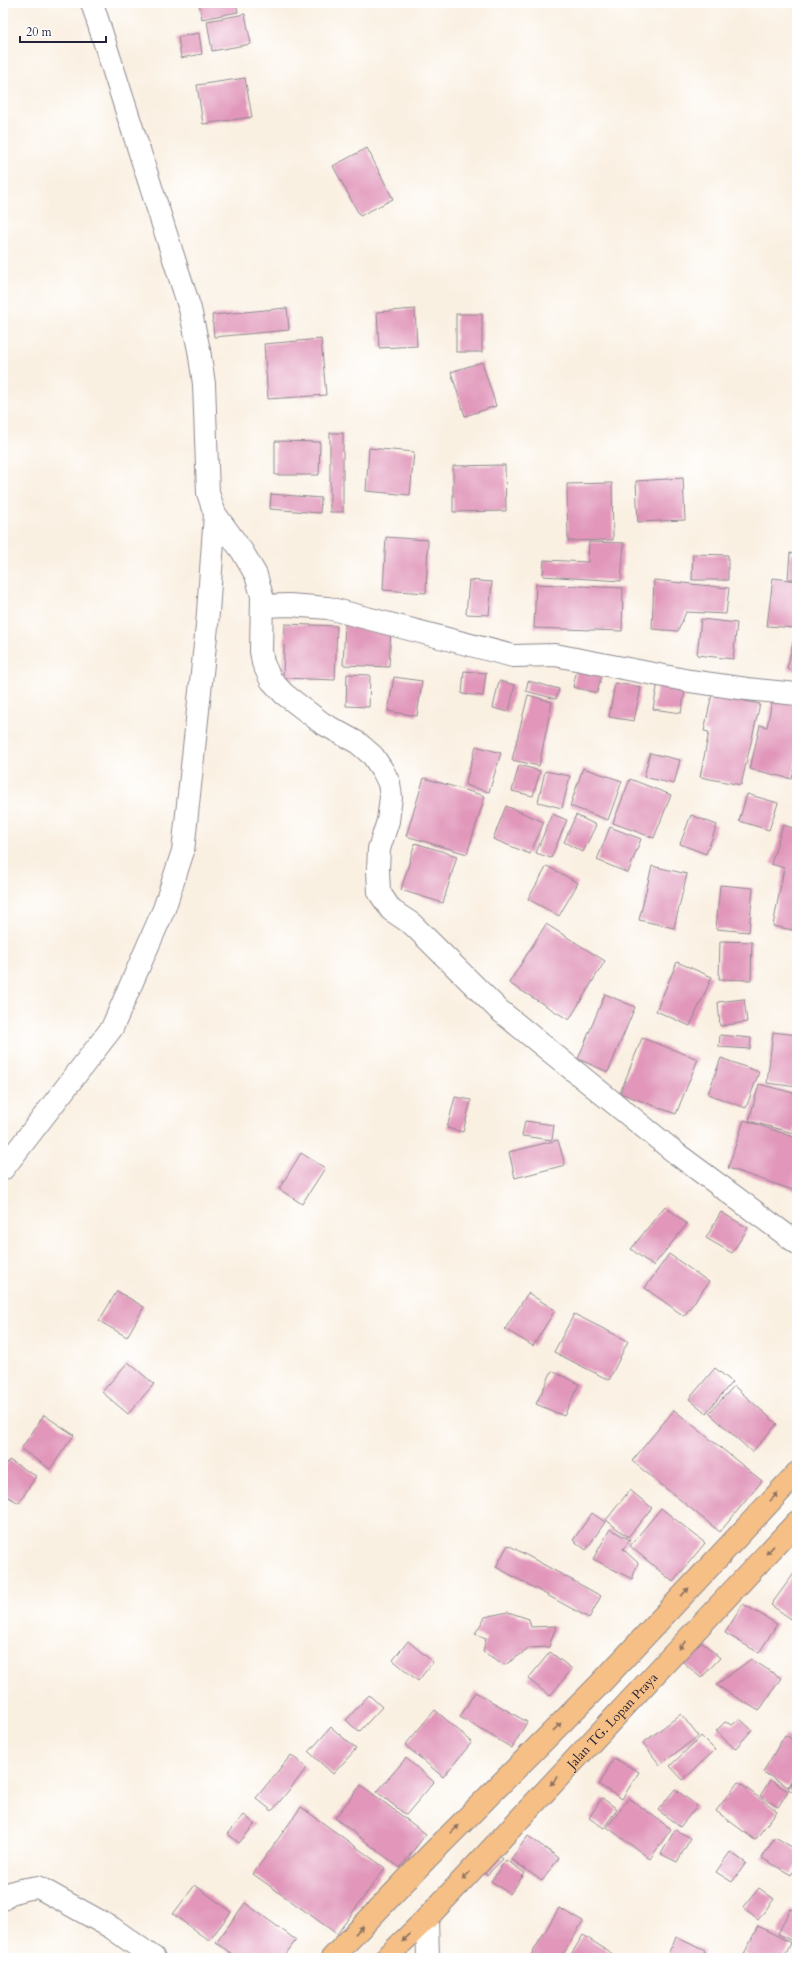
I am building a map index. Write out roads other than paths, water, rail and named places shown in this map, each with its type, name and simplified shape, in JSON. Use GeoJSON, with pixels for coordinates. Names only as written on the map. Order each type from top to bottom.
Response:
{"type":"FeatureCollection","features":[{"type":"Feature","properties":{"kind":"highway"},"geometry":{"type":"LineString","coordinates":[[332,1958],[428,1857],[599,1684],[797,1473]]}},
{"type":"Feature","properties":{"kind":"highway","name":"Jalan TG. Lopan Praya"},"geometry":{"type":"LineString","coordinates":[[386,1958],[427,1918],[797,1522]]}},
{"type":"Feature","properties":{"kind":"highway"},"geometry":{"type":"LineString","coordinates":[[599,1684],[626,1704]]}},
{"type":"Feature","properties":{"kind":"street"},"geometry":{"type":"LineString","coordinates":[[92,3],[190,309],[199,350],[204,384],[208,493],[215,514],[252,565],[262,596],[263,663],[271,680],[296,706],[322,723],[358,743],[373,756],[389,783],[391,797],[388,821],[379,849],[379,892],[391,910],[412,924],[499,1010],[677,1154],[797,1243]]}},
{"type":"Feature","properties":{"kind":"street"},"geometry":{"type":"LineString","coordinates":[[3,1169],[112,1028],[164,909],[183,851],[207,626],[215,514]]}},
{"type":"Feature","properties":{"kind":"street"},"geometry":{"type":"LineString","coordinates":[[262,606],[289,605],[328,608],[513,656],[555,655],[690,681],[797,694]]}},
{"type":"Feature","properties":{"kind":"street"},"geometry":{"type":"LineString","coordinates":[[3,1899],[8,1894],[38,1887],[112,1928],[154,1958]]}},
{"type":"Feature","properties":{"kind":"street"},"geometry":{"type":"LineString","coordinates":[[427,1918],[428,1958]]}}]}
